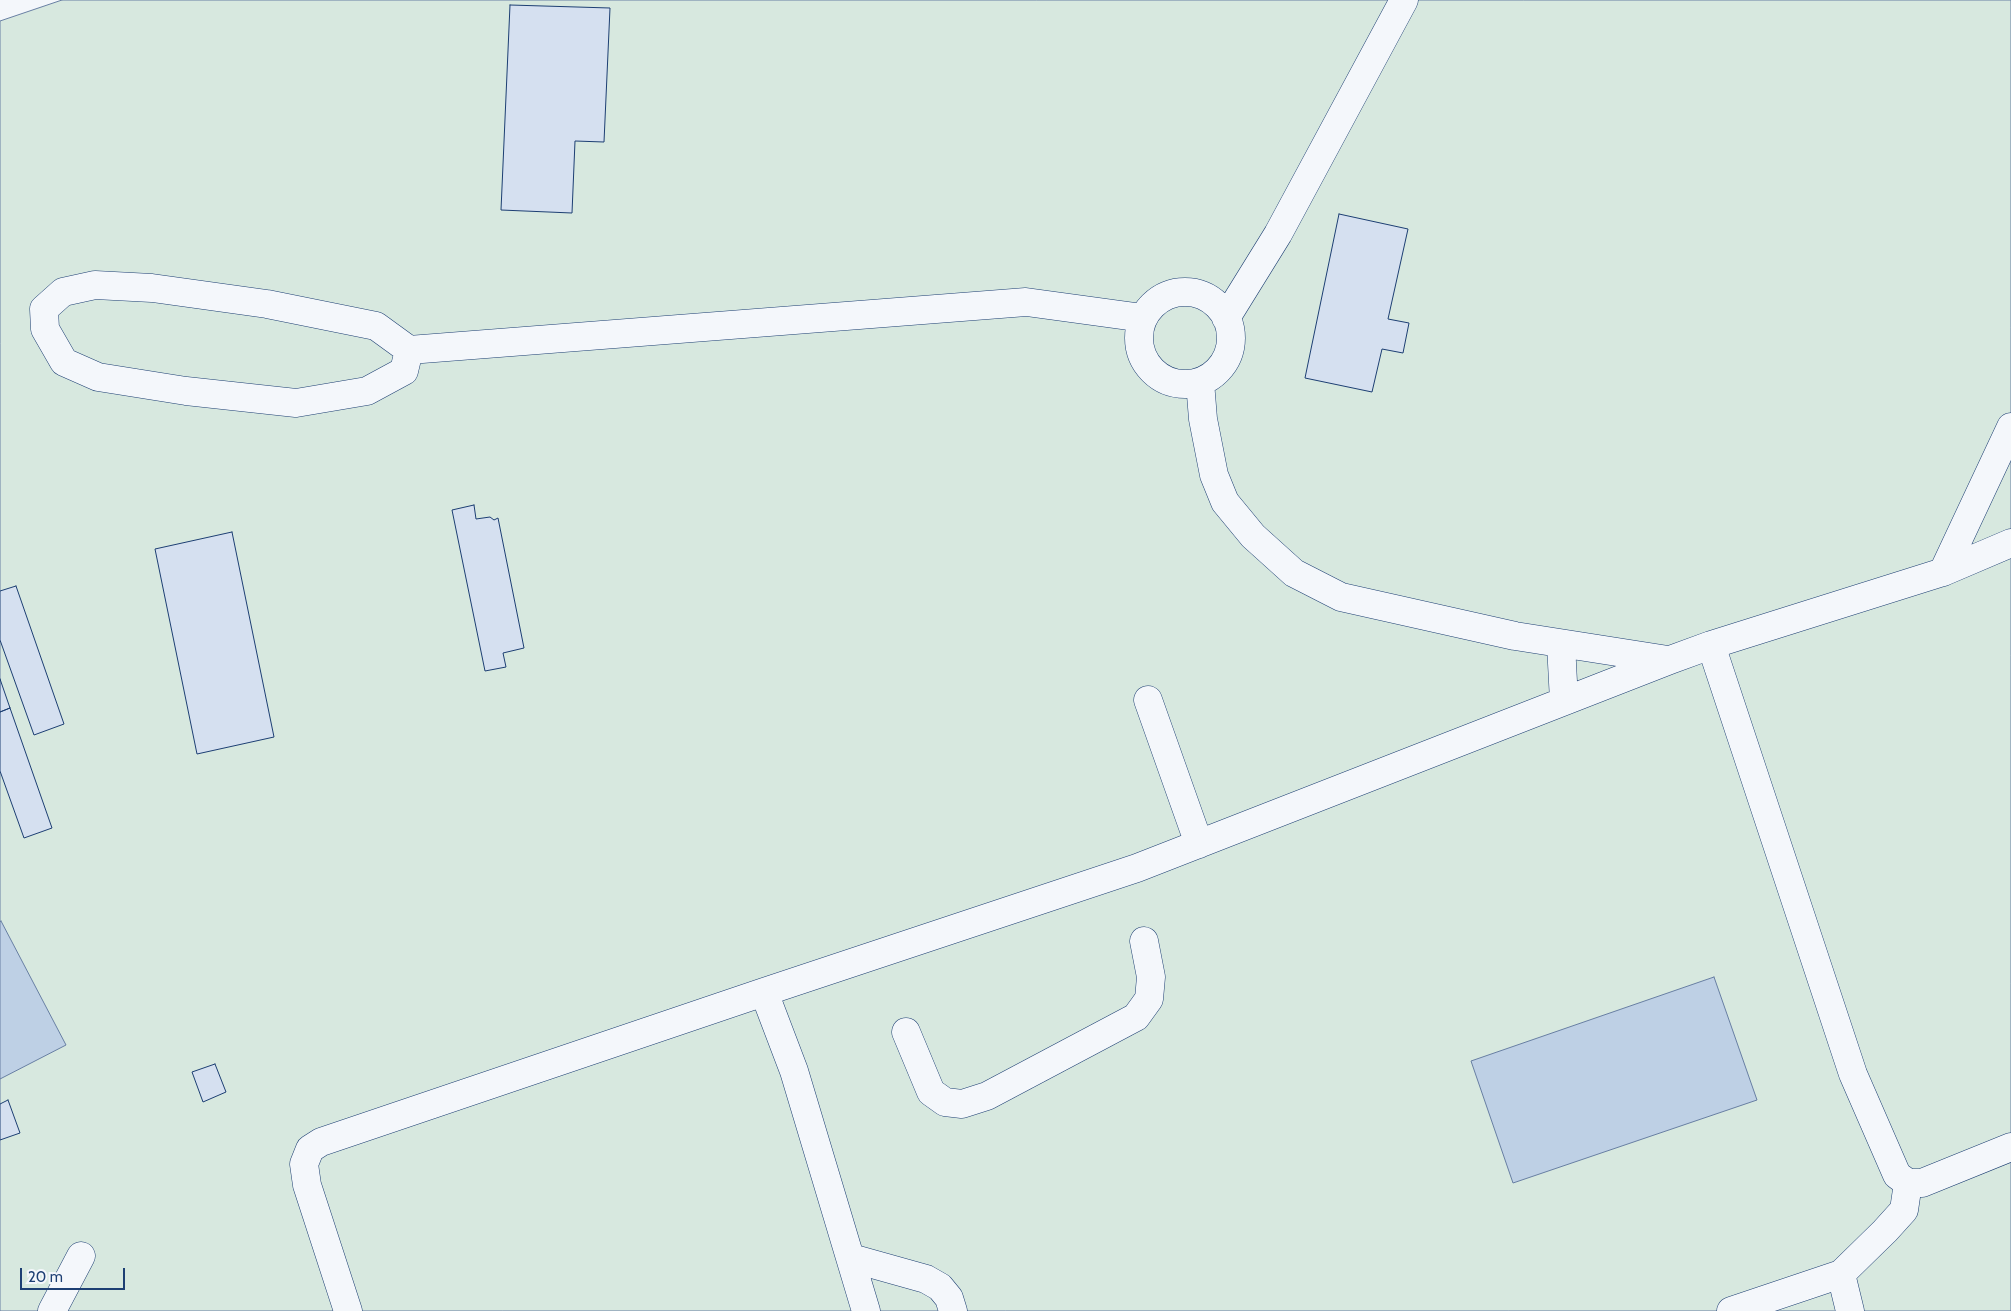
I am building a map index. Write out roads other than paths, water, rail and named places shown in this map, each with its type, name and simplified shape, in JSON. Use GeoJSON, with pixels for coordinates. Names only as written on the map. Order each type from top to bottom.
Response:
{"type":"FeatureCollection","features":[{"type":"Feature","properties":{"kind":"lane"},"geometry":{"type":"LineString","coordinates":[[1226,318],[1278,234],[1404,0]]}},
{"type":"Feature","properties":{"kind":"lane"},"geometry":{"type":"LineString","coordinates":[[409,350],[404,370],[367,391],[296,402],[186,391],[98,377],[64,362],[45,329],[44,309],[63,292],[95,285],[152,288],[267,304],[376,326],[409,350],[1026,302],[1143,318]]}},
{"type":"Feature","properties":{"kind":"lane"},"geometry":{"type":"LineString","coordinates":[[1174,293],[1194,293],[1213,302],[1226,318],[1231,336],[1228,355],[1217,372],[1200,382],[1178,384],[1159,376],[1144,361],[1138,340],[1143,318],[1155,302],[1174,293]]}},
{"type":"Feature","properties":{"kind":"lane"},"geometry":{"type":"LineString","coordinates":[[1200,382],[1203,419],[1214,475],[1225,502],[1253,536],[1294,573],[1341,597],[1515,636],[1670,660]]}},
{"type":"Feature","properties":{"kind":"lane"},"geometry":{"type":"LineString","coordinates":[[1943,572],[2011,429]]}},
{"type":"Feature","properties":{"kind":"lane"},"geometry":{"type":"LineString","coordinates":[[348,1311],[306,1185],[304,1164],[310,1149],[321,1142],[1137,868],[1670,660],[1711,645],[1943,572],[2011,543]]}},
{"type":"Feature","properties":{"kind":"lane"},"geometry":{"type":"LineString","coordinates":[[1561,644],[1564,702]]}},
{"type":"Feature","properties":{"kind":"lane"},"geometry":{"type":"LineString","coordinates":[[1711,645],[1853,1074],[1897,1175],[1908,1183],[1922,1183],[2011,1147]]}},
{"type":"Feature","properties":{"kind":"lane"},"geometry":{"type":"LineString","coordinates":[[1148,700],[1199,844]]}},
{"type":"Feature","properties":{"kind":"lane"},"geometry":{"type":"LineString","coordinates":[[906,1032],[931,1092],[945,1102],[962,1104],[987,1096],[1136,1017],[1149,999],[1151,977],[1144,941]]}},
{"type":"Feature","properties":{"kind":"lane"},"geometry":{"type":"LineString","coordinates":[[764,992],[794,1071],[866,1311]]}},
{"type":"Feature","properties":{"kind":"lane"},"geometry":{"type":"LineString","coordinates":[[1731,1311],[1840,1274],[1904,1210],[1908,1183]]}},
{"type":"Feature","properties":{"kind":"lane"},"geometry":{"type":"LineString","coordinates":[[52,1311],[81,1256]]}},
{"type":"Feature","properties":{"kind":"lane"},"geometry":{"type":"LineString","coordinates":[[850,1258],[926,1279],[940,1287],[949,1298],[953,1311]]}},
{"type":"Feature","properties":{"kind":"lane"},"geometry":{"type":"LineString","coordinates":[[1840,1274],[1850,1311]]}},
{"type":"Feature","properties":{"kind":"water"},"geometry":{"type":"Polygon","coordinates":[[[0,922],[66,1045],[0,1079],[0,922]]]}},
{"type":"Feature","properties":{"kind":"water"},"geometry":{"type":"Polygon","coordinates":[[[1714,977],[1757,1100],[1513,1183],[1471,1061],[1714,977]]]}}]}
